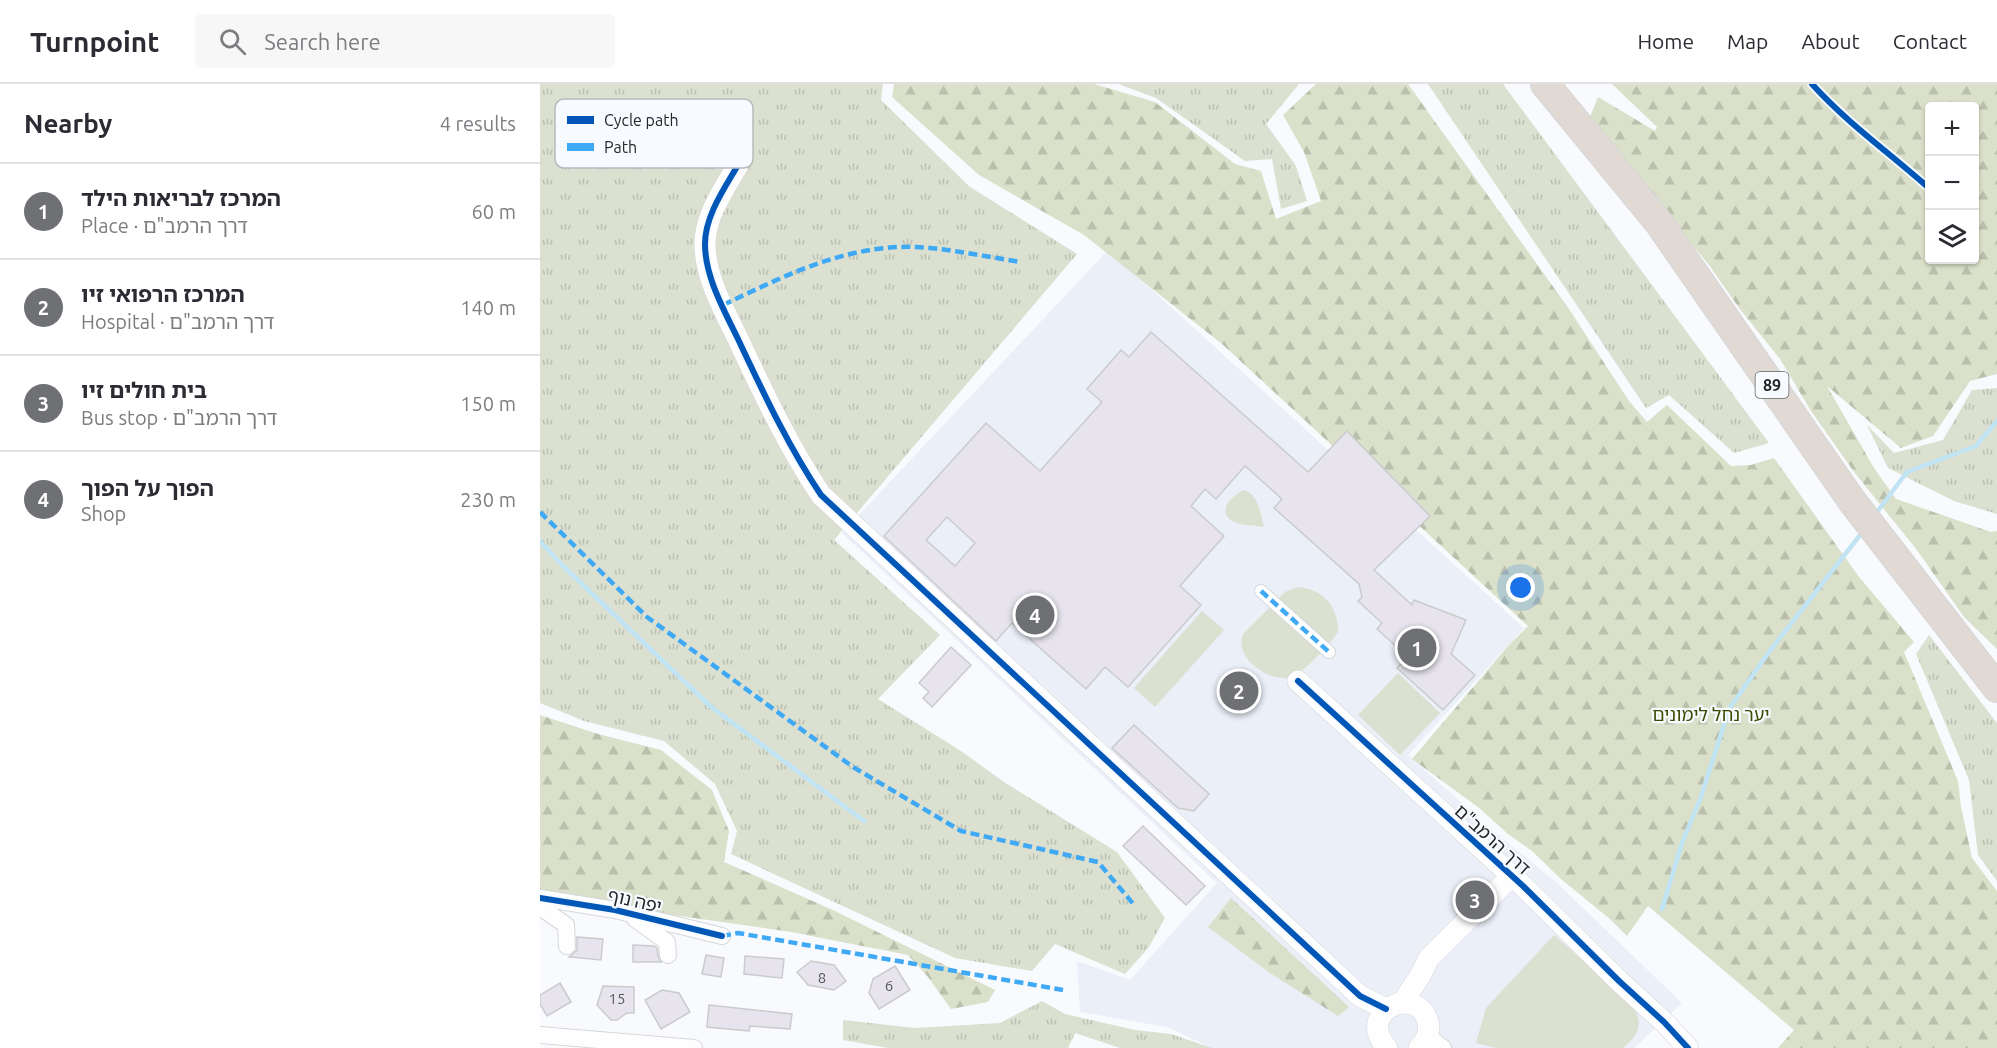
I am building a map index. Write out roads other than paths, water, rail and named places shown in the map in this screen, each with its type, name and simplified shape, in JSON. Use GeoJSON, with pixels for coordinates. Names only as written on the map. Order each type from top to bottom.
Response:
{"type":"FeatureCollection","features":[{"type":"Feature","properties":{"kind":"highway","name":"89"},"geometry":{"type":"LineString","coordinates":[[1545,84],[1659,223],[1852,501],[1997,688]]}},
{"type":"Feature","properties":{"kind":"street"},"geometry":{"type":"LineString","coordinates":[[736,168],[717,202],[708,225],[705,243],[706,260],[724,309],[766,398],[799,463],[821,495],[1360,996],[1396,1012],[1428,1021],[1427,1045]]}},
{"type":"Feature","properties":{"kind":"street"},"geometry":{"type":"LineString","coordinates":[[1261,591],[1329,652]]}},
{"type":"Feature","properties":{"kind":"street","name":"דרך הרמב\"ם"},"geometry":{"type":"LineString","coordinates":[[1298,681],[1518,881],[1688,1048]]}},
{"type":"Feature","properties":{"kind":"street"},"geometry":{"type":"LineString","coordinates":[[1387,1048],[1378,1034],[1396,1012],[1429,958],[1518,881]]}},
{"type":"Feature","properties":{"kind":"street","name":"יפה נוף"},"geometry":{"type":"LineString","coordinates":[[540,898],[627,913],[722,936]]}},
{"type":"Feature","properties":{"kind":"street"},"geometry":{"type":"LineString","coordinates":[[540,908],[566,925],[567,946]]}},
{"type":"Feature","properties":{"kind":"street"},"geometry":{"type":"LineString","coordinates":[[627,913],[667,942],[668,955]]}},
{"type":"Feature","properties":{"kind":"street"},"geometry":{"type":"LineString","coordinates":[[540,1035],[694,1048]]}},
{"type":"Feature","properties":{"kind":"waterway"},"geometry":{"type":"LineString","coordinates":[[1874,516],[1907,472],[1976,446],[1997,421]]}},
{"type":"Feature","properties":{"kind":"waterway"},"geometry":{"type":"LineString","coordinates":[[1662,909],[1682,843],[1701,797],[1729,709],[1769,652],[1864,530]]}},
{"type":"Feature","properties":{"kind":"waterway"},"geometry":{"type":"LineString","coordinates":[[540,541],[561,564],[710,706],[864,821]]}},
{"type":"Feature","properties":{"kind":"place","name":"הפוך על הפוך"},"geometry":{"type":"Point","coordinates":[1035,615]}},
{"type":"Feature","properties":{"kind":"place","name":"המרכז לבריאות הילד"},"geometry":{"type":"Point","coordinates":[1417,648]}},
{"type":"Feature","properties":{"kind":"place","name":"המרכז הרפואי זיו"},"geometry":{"type":"Point","coordinates":[1239,691]}},
{"type":"Feature","properties":{"kind":"place","name":"בית חולים זיו"},"geometry":{"type":"Point","coordinates":[1475,900]}},
{"type":"Feature","properties":{"kind":"park label","name":"יער נחל לימונים"},"geometry":{"type":"Point","coordinates":[1711,714]}}]}
